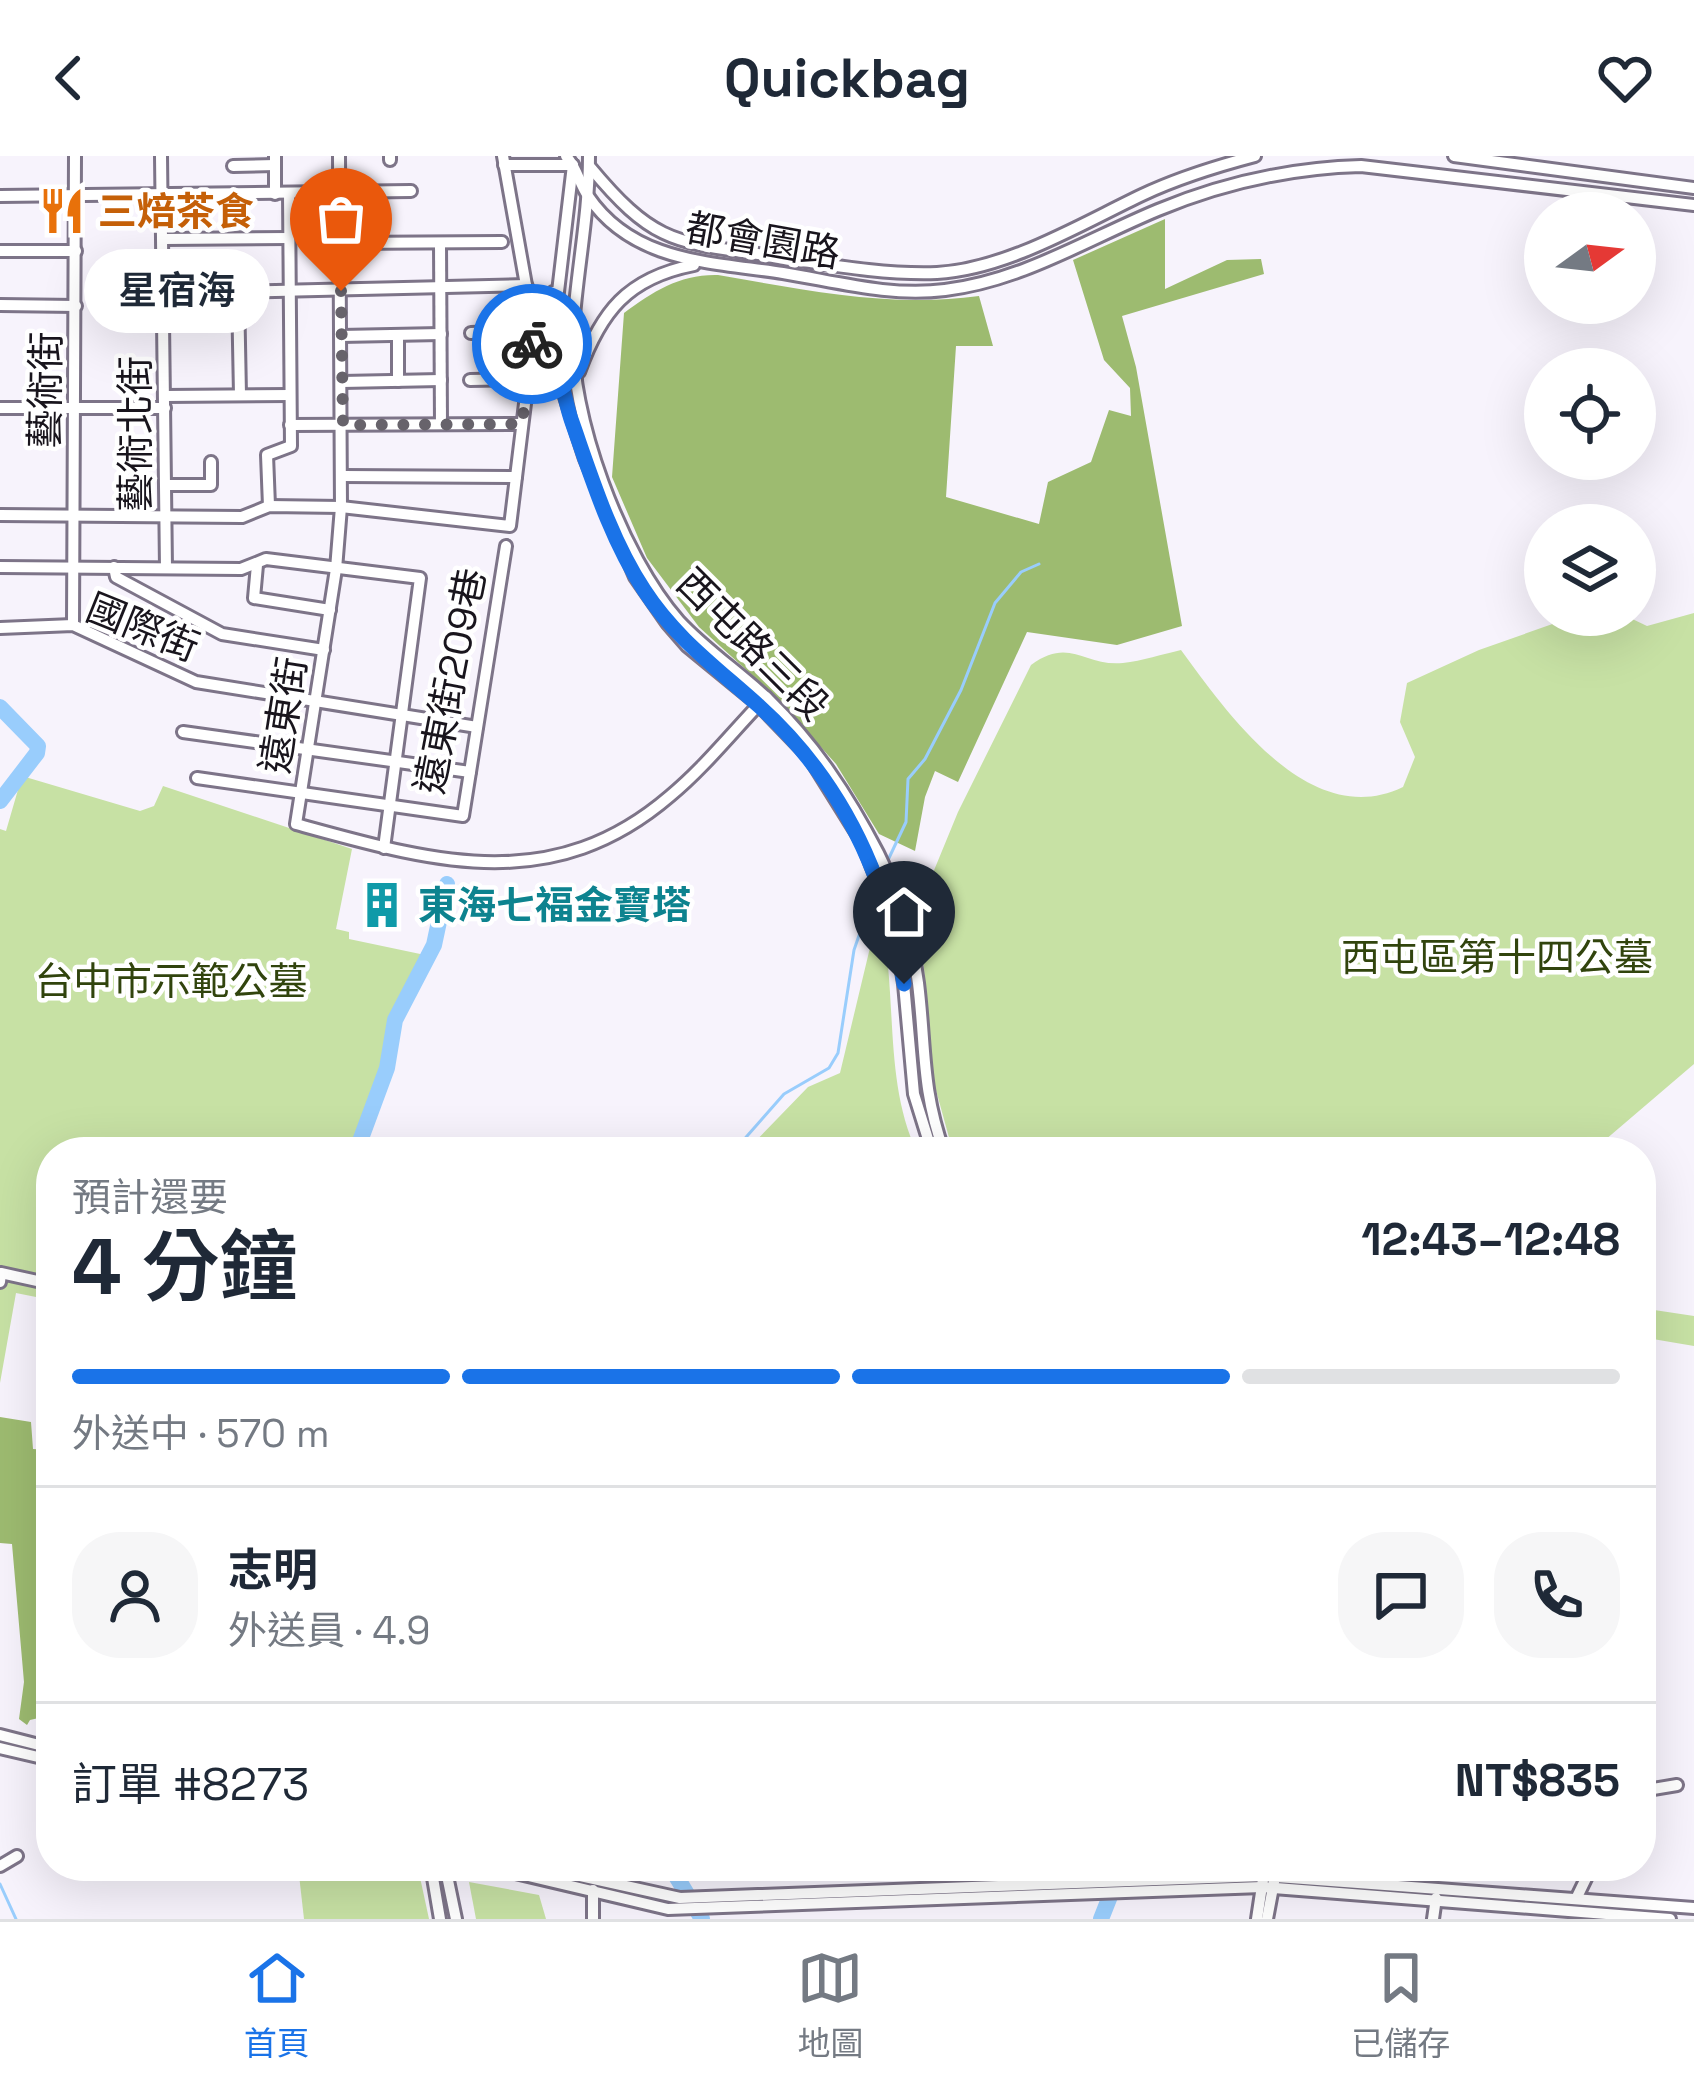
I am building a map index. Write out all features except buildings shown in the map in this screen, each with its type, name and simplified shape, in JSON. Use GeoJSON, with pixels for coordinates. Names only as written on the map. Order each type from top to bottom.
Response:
{"type":"FeatureCollection","features":[{"type":"Feature","properties":{"kind":"street","name":"藝術街"},"geometry":{"type":"LineString","coordinates":[[73,625],[75,156]]}},
{"type":"Feature","properties":{"kind":"street","name":"藝術北街"},"geometry":{"type":"LineString","coordinates":[[161,156],[166,568]]}},
{"type":"Feature","properties":{"kind":"street","name":"遠東街"},"geometry":{"type":"LineString","coordinates":[[340,156],[341,507],[336,569],[296,824],[384,848],[495,865],[581,849],[658,807],[762,701]]}},
{"type":"Feature","properties":{"kind":"street","name":"都會園路"},"geometry":{"type":"LineString","coordinates":[[591,159],[637,219],[672,238],[865,270],[940,273],[1029,249],[1148,192],[1256,156]]}},
{"type":"Feature","properties":{"kind":"street"},"geometry":{"type":"LineString","coordinates":[[1454,156],[1694,188]]}},
{"type":"Feature","properties":{"kind":"street"},"geometry":{"type":"LineString","coordinates":[[557,372],[553,334],[571,159]]}},
{"type":"Feature","properties":{"kind":"street","name":"都會園路"},"geometry":{"type":"LineString","coordinates":[[571,159],[588,197],[646,247],[715,264],[869,290],[948,290],[1023,271],[1214,188],[1334,161],[1694,205]]}},
{"type":"Feature","properties":{"kind":"street"},"geometry":{"type":"LineString","coordinates":[[0,515],[242,517],[268,506],[341,507],[509,526],[534,330],[503,161],[591,159]]}},
{"type":"Feature","properties":{"kind":"street","name":"西屯路三段"},"geometry":{"type":"LineString","coordinates":[[591,159],[573,332],[576,380],[592,447],[640,568],[677,619],[829,767],[892,882],[918,982],[924,1080],[940,1137]]}},
{"type":"Feature","properties":{"kind":"street"},"geometry":{"type":"LineString","coordinates":[[232,166],[275,161],[289,238],[291,446],[266,455],[268,506]]}},
{"type":"Feature","properties":{"kind":"street"},"geometry":{"type":"LineString","coordinates":[[0,196],[411,191]]}},
{"type":"Feature","properties":{"kind":"street"},"geometry":{"type":"LineString","coordinates":[[164,239],[289,238]]}},
{"type":"Feature","properties":{"kind":"street"},"geometry":{"type":"LineString","coordinates":[[340,243],[502,242]]}},
{"type":"Feature","properties":{"kind":"street"},"geometry":{"type":"LineString","coordinates":[[440,243],[441,424]]}},
{"type":"Feature","properties":{"kind":"street"},"geometry":{"type":"LineString","coordinates":[[0,251],[76,251]]}},
{"type":"Feature","properties":{"kind":"street"},"geometry":{"type":"LineString","coordinates":[[534,330],[557,372],[576,380],[596,331],[628,292],[678,268],[715,264]]}},
{"type":"Feature","properties":{"kind":"street"},"geometry":{"type":"LineString","coordinates":[[526,286],[535,302],[542,304],[549,301],[560,276]]}},
{"type":"Feature","properties":{"kind":"street"},"geometry":{"type":"LineString","coordinates":[[165,293],[526,286]]}},
{"type":"Feature","properties":{"kind":"street"},"geometry":{"type":"LineString","coordinates":[[238,292],[240,395]]}},
{"type":"Feature","properties":{"kind":"street"},"geometry":{"type":"LineString","coordinates":[[0,305],[76,306]]}},
{"type":"Feature","properties":{"kind":"street"},"geometry":{"type":"LineString","coordinates":[[471,333],[534,330]]}},
{"type":"Feature","properties":{"kind":"street"},"geometry":{"type":"LineString","coordinates":[[341,336],[441,334]]}},
{"type":"Feature","properties":{"kind":"street"},"geometry":{"type":"LineString","coordinates":[[398,335],[398,381]]}},
{"type":"Feature","properties":{"kind":"street","name":"西屯路三段"},"geometry":{"type":"LineString","coordinates":[[557,372],[585,459],[635,577],[687,646],[762,701],[809,758],[844,809],[872,865],[895,926],[908,1055],[927,1137]]}},
{"type":"Feature","properties":{"kind":"street"},"geometry":{"type":"LineString","coordinates":[[470,380],[528,379]]}},
{"type":"Feature","properties":{"kind":"street"},"geometry":{"type":"LineString","coordinates":[[342,382],[441,380]]}},
{"type":"Feature","properties":{"kind":"street"},"geometry":{"type":"LineString","coordinates":[[0,408],[75,409],[290,394]]}},
{"type":"Feature","properties":{"kind":"street"},"geometry":{"type":"LineString","coordinates":[[290,425],[522,424]]}},
{"type":"Feature","properties":{"kind":"street"},"geometry":{"type":"LineString","coordinates":[[165,485],[211,485],[211,462]]}},
{"type":"Feature","properties":{"kind":"street"},"geometry":{"type":"LineString","coordinates":[[343,476],[516,477]]}},
{"type":"Feature","properties":{"kind":"street","name":"遠東街209巷"},"geometry":{"type":"LineString","coordinates":[[197,778],[463,815],[506,547]]}},
{"type":"Feature","properties":{"kind":"street"},"geometry":{"type":"LineString","coordinates":[[261,562],[254,598],[330,610]]}},
{"type":"Feature","properties":{"kind":"street"},"geometry":{"type":"LineString","coordinates":[[0,568],[241,569],[261,562],[421,578],[384,848]]}},
{"type":"Feature","properties":{"kind":"street"},"geometry":{"type":"LineString","coordinates":[[114,567],[116,577],[222,634],[324,650]]}},
{"type":"Feature","properties":{"kind":"street","name":"國際街"},"geometry":{"type":"LineString","coordinates":[[0,628],[73,625],[196,682],[477,727]]}},
{"type":"Feature","properties":{"kind":"street"},"geometry":{"type":"LineString","coordinates":[[183,733],[470,772]]}},
{"type":"Feature","properties":{"kind":"street"},"geometry":{"type":"LineString","coordinates":[[0,1282],[2,1274],[36,1281]]}},
{"type":"Feature","properties":{"kind":"street"},"geometry":{"type":"LineString","coordinates":[[0,1735],[36,1744]]}},
{"type":"Feature","properties":{"kind":"street"},"geometry":{"type":"LineString","coordinates":[[0,1748],[36,1756]]}},
{"type":"Feature","properties":{"kind":"street"},"geometry":{"type":"LineString","coordinates":[[1656,1788],[1677,1785]]}},
{"type":"Feature","properties":{"kind":"street"},"geometry":{"type":"LineString","coordinates":[[0,1866],[17,1856]]}},
{"type":"Feature","properties":{"kind":"street"},"geometry":{"type":"LineString","coordinates":[[434,1881],[440,1919]]}},
{"type":"Feature","properties":{"kind":"street"},"geometry":{"type":"LineString","coordinates":[[448,1881],[456,1919]]}},
{"type":"Feature","properties":{"kind":"street"},"geometry":{"type":"LineString","coordinates":[[568,1881],[595,1886]]}},
{"type":"Feature","properties":{"kind":"street"},"geometry":{"type":"LineString","coordinates":[[580,1881],[668,1908],[696,1898],[1213,1881]]}},
{"type":"Feature","properties":{"kind":"street"},"geometry":{"type":"LineString","coordinates":[[1257,1919],[1268,1881]]}},
{"type":"Feature","properties":{"kind":"street"},"geometry":{"type":"LineString","coordinates":[[1267,1919],[1269,1881]]}},
{"type":"Feature","properties":{"kind":"street"},"geometry":{"type":"LineString","coordinates":[[1306,1881],[1643,1913],[1694,1908]]}},
{"type":"Feature","properties":{"kind":"street"},"geometry":{"type":"LineString","coordinates":[[1576,1899],[1585,1881]]}},
{"type":"Feature","properties":{"kind":"street"},"geometry":{"type":"LineString","coordinates":[[593,1919],[595,1886]]}},
{"type":"Feature","properties":{"kind":"street"},"geometry":{"type":"LineString","coordinates":[[683,1903],[706,1908],[1104,1887]]}},
{"type":"Feature","properties":{"kind":"street"},"geometry":{"type":"LineString","coordinates":[[1436,1895],[1576,1899],[1670,1919]]}},
{"type":"Feature","properties":{"kind":"street"},"geometry":{"type":"LineString","coordinates":[[1432,1919],[1436,1895]]}},
{"type":"Feature","properties":{"kind":"green space"},"geometry":{"type":"Polygon","coordinates":[[[1165,219],[1165,289],[1227,260],[1261,259],[1264,274],[1122,316],[1136,367],[1182,626],[1117,645],[1027,632],[958,782],[935,771],[915,851],[879,834],[836,764],[775,696],[699,627],[647,558],[612,477],[624,313],[668,285],[704,275],[880,299],[979,296],[993,346],[956,346],[946,497],[1039,524],[1048,482],[1091,462],[1109,410],[1131,416],[1130,388],[1104,360],[1073,260],[1165,219]]]}},
{"type":"Feature","properties":{"kind":"green space","name":"西屯區第十四公墓"},"geometry":{"type":"Polygon","coordinates":[[[1694,613],[1694,1064],[1609,1137],[949,1137],[931,1072],[924,968],[914,919],[958,812],[1031,665],[1056,653],[1123,663],[1181,650],[1222,705],[1275,759],[1304,780],[1336,794],[1369,797],[1403,787],[1415,757],[1400,722],[1407,683],[1524,634],[1656,636],[1656,624],[1694,613]]]}},
{"type":"Feature","properties":{"kind":"green space","name":"台中市示範公墓"},"geometry":{"type":"Polygon","coordinates":[[[22,776],[140,811],[154,806],[163,786],[352,849],[336,929],[349,932],[349,939],[425,955],[392,1020],[385,1068],[359,1137],[36,1137],[36,1297],[16,1293],[0,1383],[0,829],[6,831],[22,776]]]}},
{"type":"Feature","properties":{"kind":"green space"},"geometry":{"type":"Polygon","coordinates":[[[879,910],[899,1094],[911,1137],[760,1137],[808,1087],[840,1073],[879,910]]]}},
{"type":"Feature","properties":{"kind":"green space"},"geometry":{"type":"Polygon","coordinates":[[[1656,1310],[1694,1316],[1694,1346],[1656,1340],[1656,1310]]]}},
{"type":"Feature","properties":{"kind":"green space"},"geometry":{"type":"Polygon","coordinates":[[[0,1417],[31,1422],[36,1449],[36,1719],[27,1725],[19,1719],[24,1682],[12,1544],[0,1543],[0,1417]]]}},
{"type":"Feature","properties":{"kind":"green space"},"geometry":{"type":"Polygon","coordinates":[[[300,1881],[421,1881],[429,1919],[304,1919],[300,1881]]]}},
{"type":"Feature","properties":{"kind":"green space"},"geometry":{"type":"Polygon","coordinates":[[[469,1882],[539,1895],[546,1919],[476,1919],[469,1882]]]}},
{"type":"Feature","properties":{"kind":"waterway"},"geometry":{"type":"LineString","coordinates":[[888,860],[906,822],[908,779],[925,759],[961,690],[995,603],[1021,572],[1039,564]]}},
{"type":"Feature","properties":{"kind":"waterway"},"geometry":{"type":"LineString","coordinates":[[0,707],[38,746],[0,801]]}},
{"type":"Feature","properties":{"kind":"waterway"},"geometry":{"type":"LineString","coordinates":[[362,1137],[387,1068],[395,1020],[434,945],[447,884]]}},
{"type":"Feature","properties":{"kind":"waterway"},"geometry":{"type":"LineString","coordinates":[[746,1137],[784,1094],[829,1068],[838,1053],[854,950],[875,889]]}},
{"type":"Feature","properties":{"kind":"waterway"},"geometry":{"type":"LineString","coordinates":[[679,1881],[702,1919]]}},
{"type":"Feature","properties":{"kind":"waterway"},"geometry":{"type":"LineString","coordinates":[[1101,1919],[1116,1881]]}},
{"type":"Feature","properties":{"kind":"waterway"},"geometry":{"type":"LineString","coordinates":[[0,1884],[16,1919]]}},
{"type":"Feature","properties":{"kind":"way so far"},"geometry":{"type":"LineString","coordinates":[[341,291],[343,425],[522,424],[532,344]]}},
{"type":"Feature","properties":{"kind":"place","name":"三焙茶食"},"geometry":{"type":"Point","coordinates":[62,211]}},
{"type":"Feature","properties":{"kind":"place","name":"星宿海"},"geometry":{"type":"Point","coordinates":[341,291]}},
{"type":"Feature","properties":{"kind":"place","name":"東海七福金寶塔"},"geometry":{"type":"Point","coordinates":[382,905]}},
{"type":"Feature","properties":{"kind":"route"},"geometry":{"type":"LineString","coordinates":[[532,344],[534,330],[557,372],[613,531],[649,598],[687,646],[759,705],[809,758],[844,809],[895,926],[904,984]]}}]}
